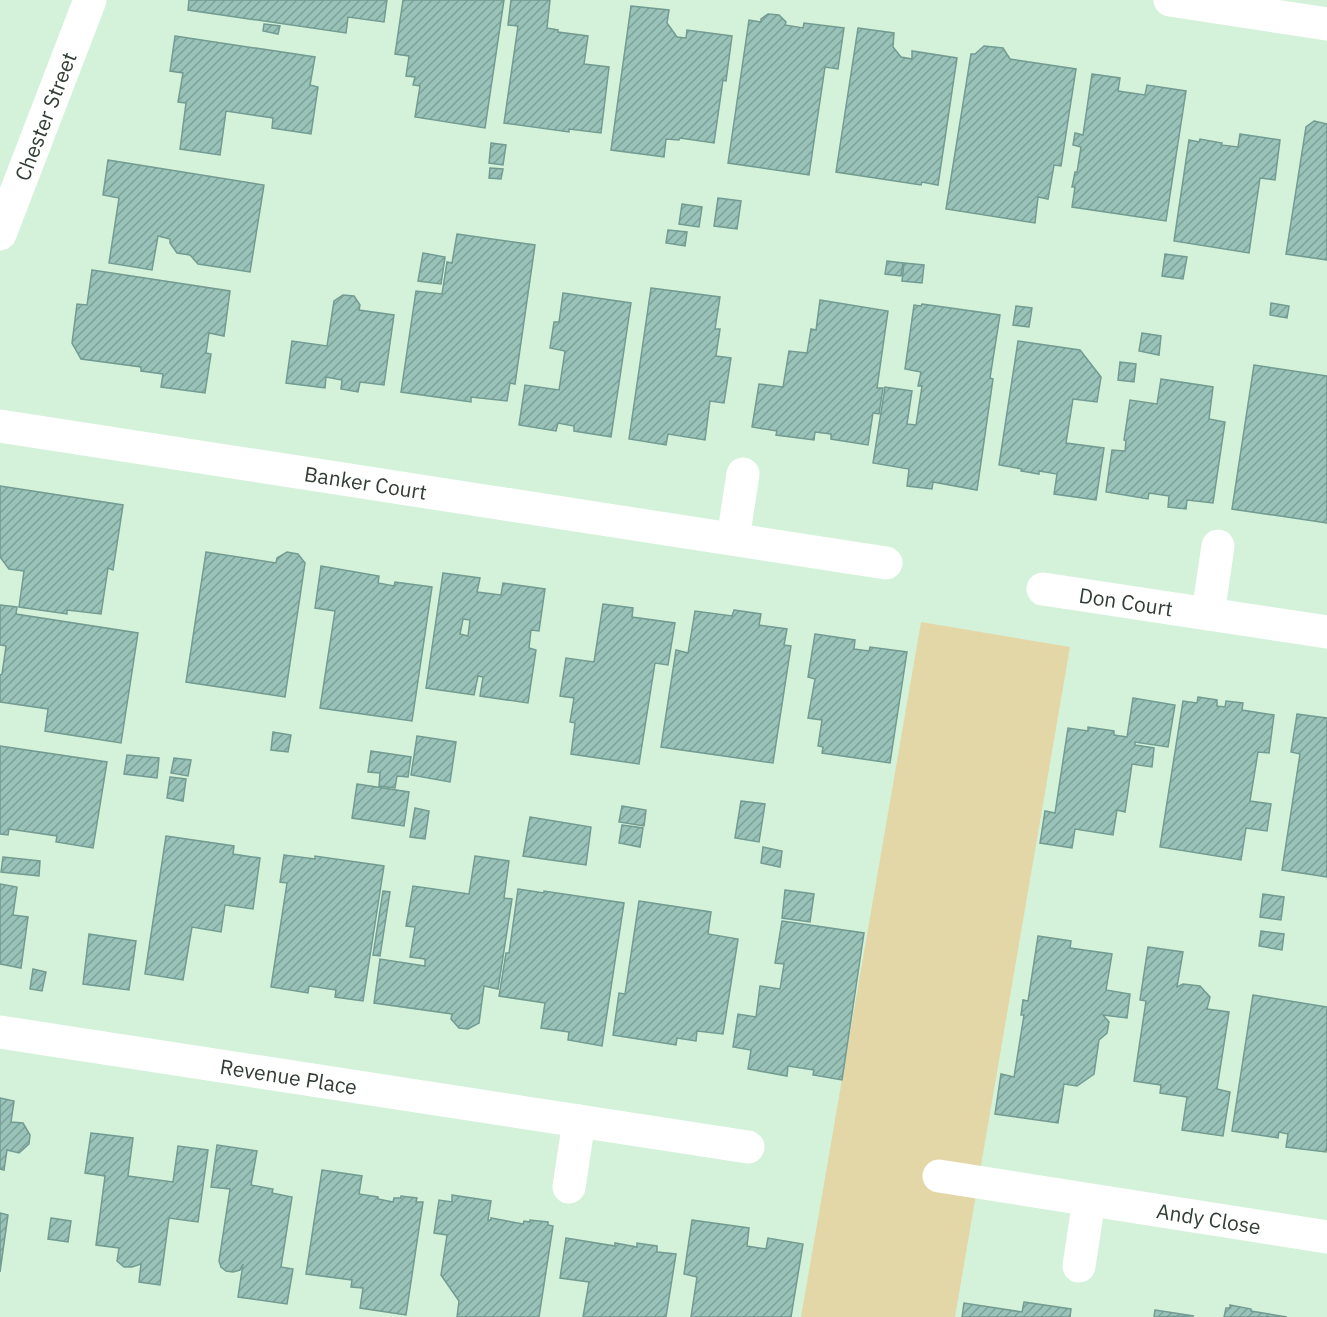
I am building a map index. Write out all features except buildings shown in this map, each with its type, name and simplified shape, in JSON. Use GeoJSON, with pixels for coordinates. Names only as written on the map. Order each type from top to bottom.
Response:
{"type":"FeatureCollection","features":[{"type":"Feature","properties":{"kind":"street","name":"Chester Street"},"geometry":{"type":"LineString","coordinates":[[0,234],[90,0]]}},
{"type":"Feature","properties":{"kind":"street"},"geometry":{"type":"LineString","coordinates":[[1170,0],[1327,24]]}},
{"type":"Feature","properties":{"kind":"street","name":"Banker Court"},"geometry":{"type":"LineString","coordinates":[[0,426],[886,563]]}},
{"type":"Feature","properties":{"kind":"street"},"geometry":{"type":"LineString","coordinates":[[733,539],[743,474]]}},
{"type":"Feature","properties":{"kind":"street"},"geometry":{"type":"LineString","coordinates":[[1208,614],[1218,546]]}},
{"type":"Feature","properties":{"kind":"street","name":"Don Court"},"geometry":{"type":"LineString","coordinates":[[1043,589],[1327,632]]}},
{"type":"Feature","properties":{"kind":"street","name":"Revenue Place"},"geometry":{"type":"LineString","coordinates":[[0,1032],[748,1147]]}},
{"type":"Feature","properties":{"kind":"street"},"geometry":{"type":"LineString","coordinates":[[569,1187],[579,1121]]}},
{"type":"Feature","properties":{"kind":"street","name":"Andy Close"},"geometry":{"type":"LineString","coordinates":[[939,1176],[1327,1237]]}},
{"type":"Feature","properties":{"kind":"street"},"geometry":{"type":"LineString","coordinates":[[1079,1266],[1089,1200]]}},
{"type":"Feature","properties":{"kind":"shaded area"},"geometry":{"type":"Polygon","coordinates":[[[921,622],[1070,647],[955,1317],[801,1317],[921,622]]]}}]}
